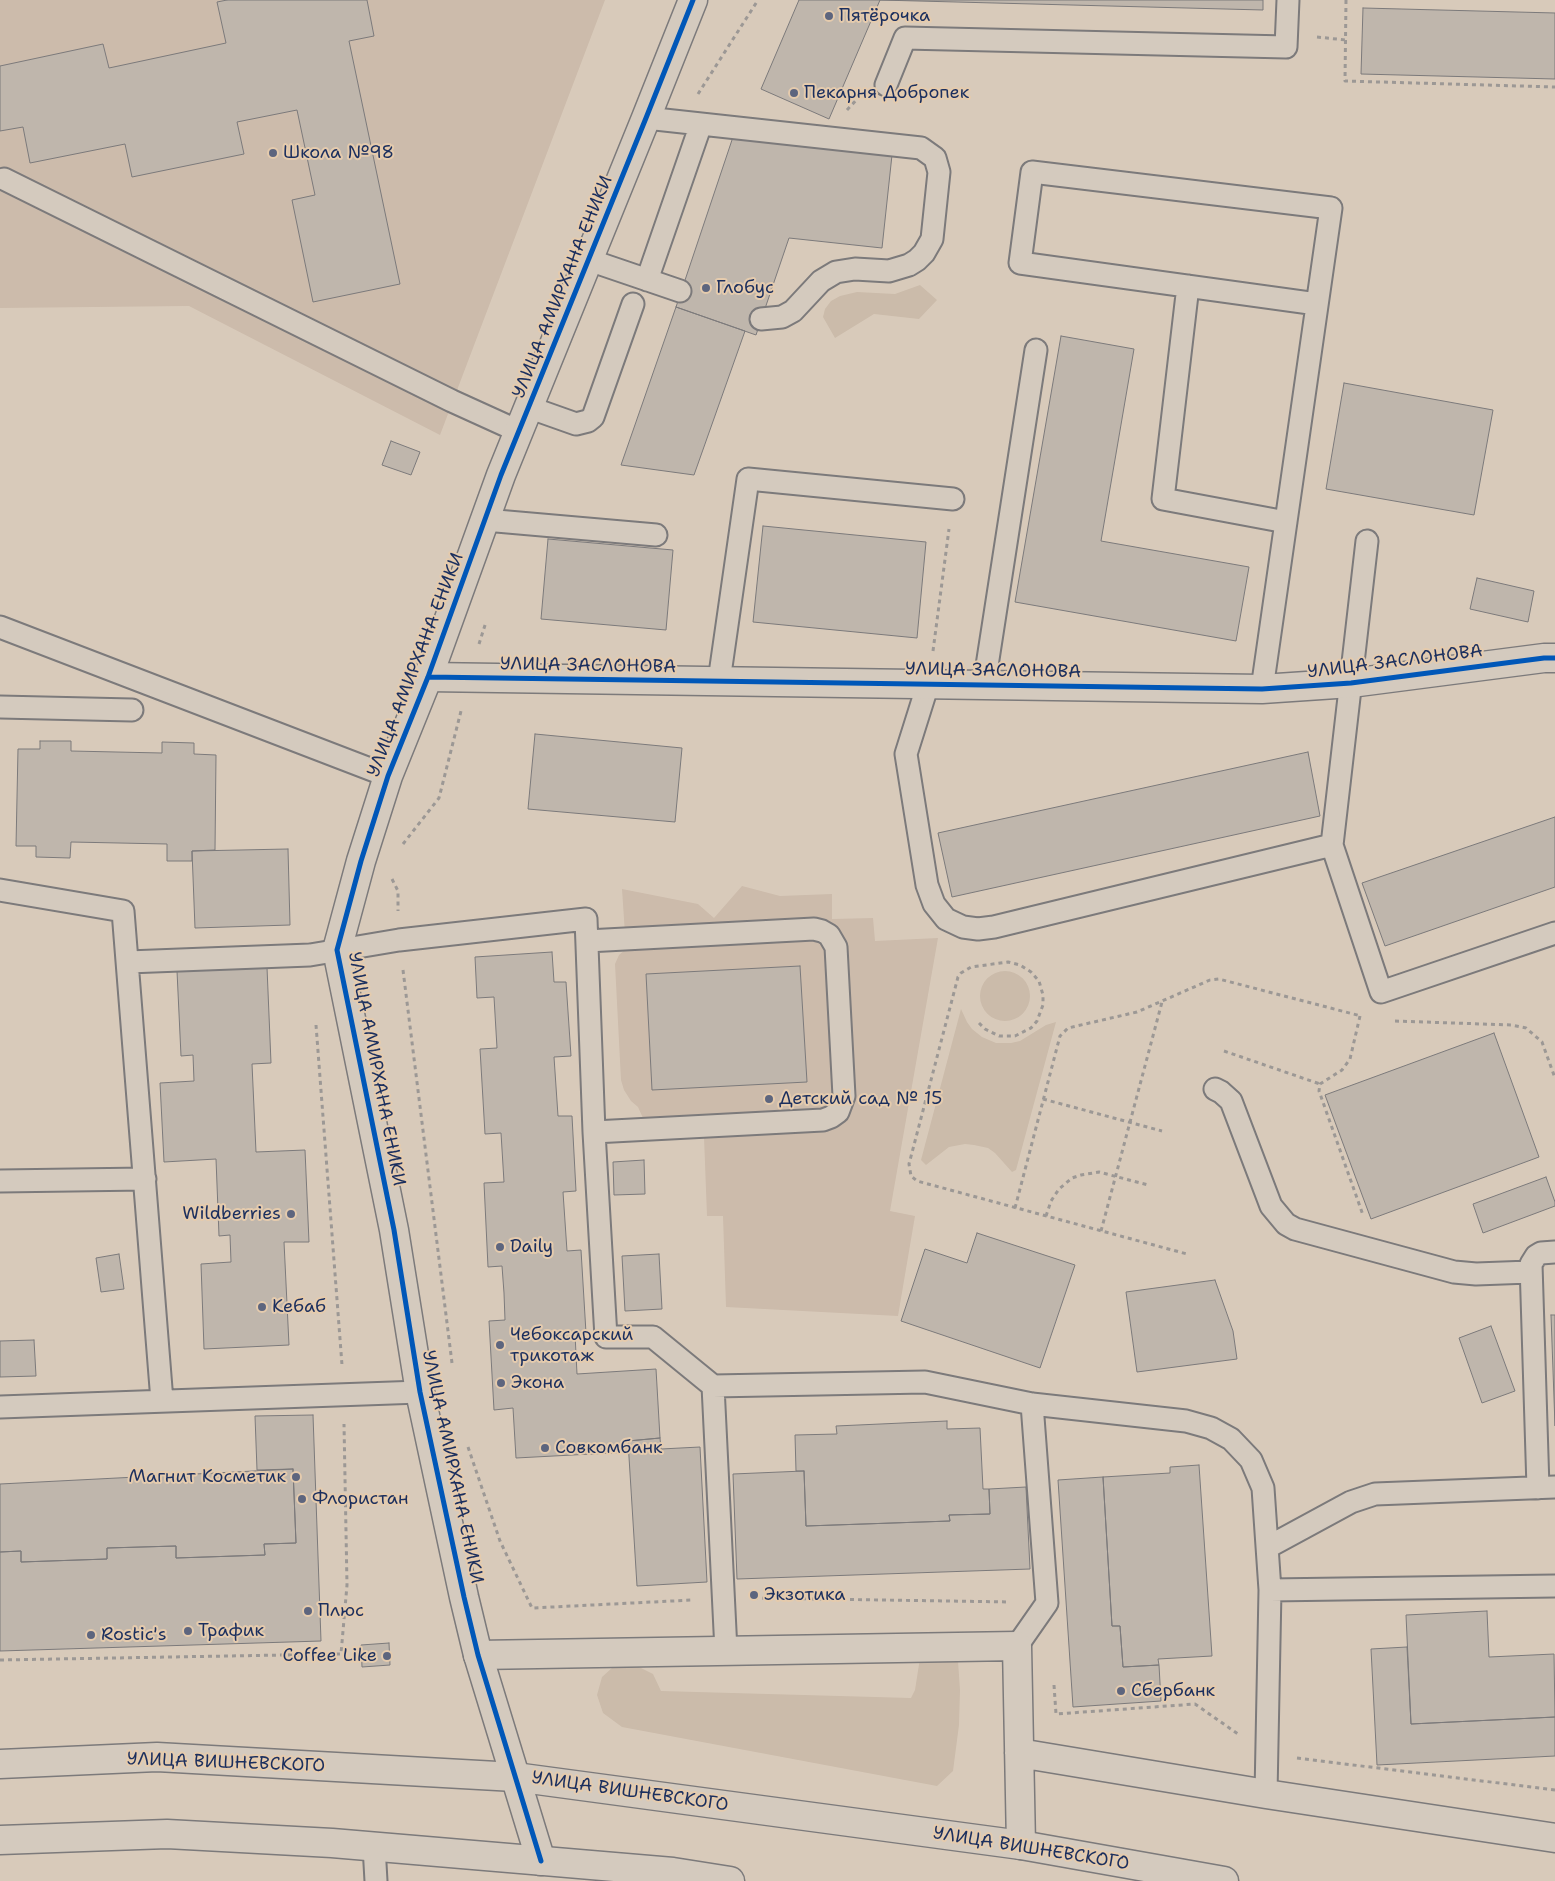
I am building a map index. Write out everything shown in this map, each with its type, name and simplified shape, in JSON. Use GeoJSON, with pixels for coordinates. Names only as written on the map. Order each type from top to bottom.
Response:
{"type":"FeatureCollection","features":[{"type":"Feature","properties":{"kind":"street","name":"УЛИЦА АМИРХАНА ЕНИКИ"},"geometry":{"type":"LineString","coordinates":[[540,1861],[478,1655],[420,1392],[394,1230],[337,950],[361,861],[388,776],[428,677],[523,419],[589,260],[692,0]]}},
{"type":"Feature","properties":{"kind":"street","name":"УЛИЦА ЗАСЛОНОВА"},"geometry":{"type":"LineString","coordinates":[[428,677],[1262,689],[1351,684],[1555,658]]}},
{"type":"Feature","properties":{"kind":"street"},"geometry":{"type":"LineString","coordinates":[[478,1655],[1017,1646],[1021,1845]]}},
{"type":"Feature","properties":{"kind":"street"},"geometry":{"type":"LineString","coordinates":[[1019,1753],[1266,1794],[1555,1838]]}},
{"type":"Feature","properties":{"kind":"street","name":"УЛИЦА ВИШНЕВСКОГО"},"geometry":{"type":"LineString","coordinates":[[0,1764],[157,1757],[515,1777],[1021,1845],[1224,1881]]}},
{"type":"Feature","properties":{"kind":"street"},"geometry":{"type":"LineString","coordinates":[[0,1840],[167,1834],[374,1846],[730,1881]]}},
{"type":"Feature","properties":{"kind":"lane"},"geometry":{"type":"LineString","coordinates":[[886,85],[905,38],[1286,47],[1288,0]]}},
{"type":"Feature","properties":{"kind":"lane"},"geometry":{"type":"LineString","coordinates":[[646,118],[921,148],[935,158],[939,172],[932,240],[924,253],[909,265],[889,271],[855,269],[836,272],[821,281],[794,311],[782,317],[761,319]]}},
{"type":"Feature","properties":{"kind":"lane"},"geometry":{"type":"LineString","coordinates":[[647,280],[701,124]]}},
{"type":"Feature","properties":{"kind":"lane"},"geometry":{"type":"LineString","coordinates":[[1262,689],[1331,208],[1032,172],[1020,263],[1317,304]]}},
{"type":"Feature","properties":{"kind":"lane"},"geometry":{"type":"LineString","coordinates":[[4,178],[452,401],[523,419],[576,424],[588,421],[593,417],[633,304]]}},
{"type":"Feature","properties":{"kind":"lane"},"geometry":{"type":"LineString","coordinates":[[589,260],[680,292]]}},
{"type":"Feature","properties":{"kind":"lane"},"geometry":{"type":"LineString","coordinates":[[1188,286],[1163,499],[1286,522]]}},
{"type":"Feature","properties":{"kind":"lane"},"geometry":{"type":"LineString","coordinates":[[984,685],[1036,350]]}},
{"type":"Feature","properties":{"kind":"lane"},"geometry":{"type":"LineString","coordinates":[[719,681],[748,479],[953,499]]}},
{"type":"Feature","properties":{"kind":"lane"},"geometry":{"type":"LineString","coordinates":[[485,520],[656,535]]}},
{"type":"Feature","properties":{"kind":"lane"},"geometry":{"type":"LineString","coordinates":[[1367,541],[1332,845],[1381,992],[1555,933]]}},
{"type":"Feature","properties":{"kind":"lane"},"geometry":{"type":"LineString","coordinates":[[0,627],[388,776]]}},
{"type":"Feature","properties":{"kind":"lane"},"geometry":{"type":"LineString","coordinates":[[928,684],[906,754],[927,885],[934,904],[946,919],[963,927],[978,929],[994,928],[1332,845]]}},
{"type":"Feature","properties":{"kind":"lane"},"geometry":{"type":"LineString","coordinates":[[0,707],[132,710]]}},
{"type":"Feature","properties":{"kind":"lane"},"geometry":{"type":"LineString","coordinates":[[0,890],[123,911],[162,1401]]}},
{"type":"Feature","properties":{"kind":"lane"},"geometry":{"type":"LineString","coordinates":[[128,962],[310,955],[399,940],[586,919],[594,1132],[606,1337],[652,1337],[713,1386],[925,1382],[1032,1404],[1186,1421],[1211,1428],[1231,1439],[1250,1460],[1263,1488],[1270,1590],[1266,1794]]}},
{"type":"Feature","properties":{"kind":"lane"},"geometry":{"type":"LineString","coordinates":[[587,941],[822,931],[833,940],[836,947],[844,1096],[838,1112],[831,1118],[824,1120],[594,1132]]}},
{"type":"Feature","properties":{"kind":"lane"},"geometry":{"type":"LineString","coordinates":[[1214,1089],[1231,1100],[1270,1206],[1279,1218],[1295,1229],[1454,1272],[1476,1274],[1530,1272]]}},
{"type":"Feature","properties":{"kind":"lane"},"geometry":{"type":"LineString","coordinates":[[0,1181],[145,1180]]}},
{"type":"Feature","properties":{"kind":"lane"},"geometry":{"type":"LineString","coordinates":[[1268,1547],[1351,1502],[1375,1494],[1547,1487],[1530,1272],[1531,1264],[1536,1256],[1541,1253],[1555,1252]]}},
{"type":"Feature","properties":{"kind":"lane"},"geometry":{"type":"LineString","coordinates":[[713,1386],[726,1651]]}},
{"type":"Feature","properties":{"kind":"lane"},"geometry":{"type":"LineString","coordinates":[[0,1407],[420,1392]]}},
{"type":"Feature","properties":{"kind":"lane"},"geometry":{"type":"LineString","coordinates":[[1017,1646],[1047,1603],[1032,1404]]}},
{"type":"Feature","properties":{"kind":"lane"},"geometry":{"type":"LineString","coordinates":[[1270,1590],[1555,1586]]}},
{"type":"Feature","properties":{"kind":"lane"},"geometry":{"type":"LineString","coordinates":[[374,1846],[376,1881]]}},
{"type":"Feature","properties":{"kind":"path"},"geometry":{"type":"LineString","coordinates":[[1346,0],[1345,81],[1555,87]]}},
{"type":"Feature","properties":{"kind":"path"},"geometry":{"type":"LineString","coordinates":[[826,138],[857,97],[886,85]]}},
{"type":"Feature","properties":{"kind":"path"},"geometry":{"type":"LineString","coordinates":[[928,684],[953,499]]}},
{"type":"Feature","properties":{"kind":"path"},"geometry":{"type":"LineString","coordinates":[[978,1023],[992,1033],[1006,1036],[1015,1036],[1031,1028],[1037,1021],[1043,1004],[1044,995],[1039,981],[1026,968],[1008,962],[971,967],[958,977],[908,1169],[911,1176],[917,1182],[1187,1254]]}},
{"type":"Feature","properties":{"kind":"path"},"geometry":{"type":"LineString","coordinates":[[1014,1208],[1060,1036],[1063,1031],[1076,1025],[1130,1014],[1210,980],[1219,979],[1367,1017]]}},
{"type":"Feature","properties":{"kind":"path"},"geometry":{"type":"LineString","coordinates":[[1101,1231],[1162,1001]]}},
{"type":"Feature","properties":{"kind":"path"},"geometry":{"type":"LineString","coordinates":[[1320,1084],[1342,1070],[1350,1059],[1360,1016]]}},
{"type":"Feature","properties":{"kind":"path"},"geometry":{"type":"LineString","coordinates":[[1391,1021],[1519,1026],[1532,1032],[1542,1042],[1555,1078]]}},
{"type":"Feature","properties":{"kind":"path"},"geometry":{"type":"LineString","coordinates":[[0,1660],[342,1654],[347,1585],[344,1395],[316,1023]]}},
{"type":"Feature","properties":{"kind":"path"},"geometry":{"type":"LineString","coordinates":[[1224,1051],[1320,1084]]}},
{"type":"Feature","properties":{"kind":"path"},"geometry":{"type":"LineString","coordinates":[[1320,1084],[1319,1095],[1376,1251]]}},
{"type":"Feature","properties":{"kind":"path"},"geometry":{"type":"LineString","coordinates":[[1043,1100],[1162,1132]]}},
{"type":"Feature","properties":{"kind":"path"},"geometry":{"type":"LineString","coordinates":[[1046,1216],[1054,1196],[1072,1178],[1100,1172],[1148,1185]]}},
{"type":"Feature","properties":{"kind":"shaded area","name":"Школа №98"},"geometry":{"type":"Polygon","coordinates":[[[0,0],[605,0],[440,435],[189,306],[0,308],[0,0]]]}},
{"type":"Feature","properties":{"kind":"shaded area"},"geometry":{"type":"Polygon","coordinates":[[[920,285],[937,300],[919,319],[874,314],[835,338],[823,317],[825,309],[831,301],[840,296],[857,292],[895,294],[920,285]]]}},
{"type":"Feature","properties":{"kind":"shaded area","name":"Детский сад № 15"},"geometry":{"type":"Polygon","coordinates":[[[742,886],[780,896],[832,894],[832,919],[873,918],[875,941],[938,938],[890,1211],[915,1216],[898,1316],[726,1307],[723,1216],[707,1216],[704,1137],[652,1138],[638,1107],[631,1101],[624,1090],[621,1080],[615,964],[619,955],[626,949],[622,889],[698,904],[714,918],[742,886]]]}},
{"type":"Feature","properties":{"kind":"shaded area"},"geometry":{"type":"Polygon","coordinates":[[[1000,971],[1010,971],[1023,978],[1030,991],[1030,1001],[1023,1014],[1010,1021],[1000,1021],[991,1017],[984,1010],[980,1001],[980,991],[984,982],[991,975],[1000,971]]]}},
{"type":"Feature","properties":{"kind":"shaded area"},"geometry":{"type":"Polygon","coordinates":[[[961,1009],[972,1029],[982,1037],[996,1043],[1020,1041],[1046,1025],[1056,1022],[1016,1170],[1012,1172],[988,1148],[974,1145],[965,1144],[949,1147],[926,1165],[921,1160],[961,1009]]]}},
{"type":"Feature","properties":{"kind":"shaded area"},"geometry":{"type":"Polygon","coordinates":[[[920,1658],[958,1661],[960,1690],[959,1725],[953,1771],[937,1786],[622,1727],[603,1713],[597,1695],[602,1677],[613,1667],[633,1664],[653,1674],[661,1691],[911,1698],[915,1690],[920,1658]]]}},
{"type":"Feature","properties":{"kind":"building"},"geometry":{"type":"Polygon","coordinates":[[[227,0],[367,0],[374,36],[349,41],[400,284],[313,302],[292,200],[315,195],[297,110],[237,122],[244,154],[132,177],[125,144],[30,163],[23,127],[0,131],[0,66],[103,44],[109,68],[226,43],[217,2],[227,0]]]}},
{"type":"Feature","properties":{"kind":"building"},"geometry":{"type":"Polygon","coordinates":[[[799,0],[880,0],[829,119],[761,89],[799,0]]]}},
{"type":"Feature","properties":{"kind":"building"},"geometry":{"type":"Polygon","coordinates":[[[880,0],[1263,0],[1263,10],[880,0]]]}},
{"type":"Feature","properties":{"kind":"building"},"geometry":{"type":"Polygon","coordinates":[[[1363,8],[1555,13],[1555,79],[1361,74],[1363,8]]]}},
{"type":"Feature","properties":{"kind":"building"},"geometry":{"type":"Polygon","coordinates":[[[733,137],[892,155],[882,248],[789,238],[756,335],[676,307],[733,137]]]}},
{"type":"Feature","properties":{"kind":"building"},"geometry":{"type":"Polygon","coordinates":[[[676,307],[745,331],[694,475],[621,465],[676,307]]]}},
{"type":"Feature","properties":{"kind":"building"},"geometry":{"type":"Polygon","coordinates":[[[1061,336],[1134,349],[1101,541],[1249,567],[1236,641],[1015,602],[1061,336]]]}},
{"type":"Feature","properties":{"kind":"building"},"geometry":{"type":"Polygon","coordinates":[[[1344,383],[1493,410],[1474,515],[1326,489],[1344,383]]]}},
{"type":"Feature","properties":{"kind":"building"},"geometry":{"type":"Polygon","coordinates":[[[391,441],[420,452],[411,475],[382,465],[391,441]]]}},
{"type":"Feature","properties":{"kind":"building"},"geometry":{"type":"Polygon","coordinates":[[[763,526],[926,542],[917,638],[753,622],[763,526]]]}},
{"type":"Feature","properties":{"kind":"building"},"geometry":{"type":"Polygon","coordinates":[[[548,539],[673,550],[666,630],[541,619],[548,539]]]}},
{"type":"Feature","properties":{"kind":"building"},"geometry":{"type":"Polygon","coordinates":[[[1477,578],[1534,591],[1528,622],[1470,609],[1477,578]]]}},
{"type":"Feature","properties":{"kind":"building"},"geometry":{"type":"Polygon","coordinates":[[[535,734],[682,748],[675,822],[528,809],[535,734]]]}},
{"type":"Feature","properties":{"kind":"building"},"geometry":{"type":"Polygon","coordinates":[[[40,741],[71,741],[71,751],[162,753],[162,742],[194,743],[194,754],[216,755],[215,850],[192,851],[192,861],[167,861],[167,844],[71,842],[70,858],[36,857],[36,846],[16,846],[18,749],[40,749],[40,741]]]}},
{"type":"Feature","properties":{"kind":"building"},"geometry":{"type":"Polygon","coordinates":[[[1308,752],[1320,816],[952,897],[938,833],[1308,752]]]}},
{"type":"Feature","properties":{"kind":"building"},"geometry":{"type":"Polygon","coordinates":[[[1555,817],[1555,887],[1385,946],[1362,883],[1555,817]]]}},
{"type":"Feature","properties":{"kind":"building"},"geometry":{"type":"Polygon","coordinates":[[[288,849],[290,925],[195,928],[192,851],[288,849]]]}},
{"type":"Feature","properties":{"kind":"building"},"geometry":{"type":"Polygon","coordinates":[[[552,952],[554,982],[566,982],[571,1056],[554,1057],[558,1116],[572,1116],[576,1191],[563,1192],[567,1251],[581,1250],[586,1333],[575,1334],[577,1374],[656,1369],[660,1438],[628,1441],[629,1452],[516,1458],[513,1408],[494,1410],[489,1321],[505,1320],[504,1293],[502,1266],[488,1267],[484,1183],[504,1182],[501,1133],[485,1134],[480,1049],[497,1048],[494,997],[477,998],[475,957],[552,952]]]}},
{"type":"Feature","properties":{"kind":"building"},"geometry":{"type":"Polygon","coordinates":[[[800,966],[807,1082],[652,1090],[646,974],[800,966]]]}},
{"type":"Feature","properties":{"kind":"building"},"geometry":{"type":"Polygon","coordinates":[[[267,967],[271,1063],[252,1064],[256,1152],[305,1150],[309,1242],[284,1242],[289,1345],[204,1349],[201,1264],[231,1262],[230,1235],[219,1236],[216,1159],[164,1162],[160,1083],[194,1081],[193,1055],[181,1056],[177,971],[267,967]]]}},
{"type":"Feature","properties":{"kind":"building"},"geometry":{"type":"Polygon","coordinates":[[[1494,1033],[1539,1157],[1371,1219],[1325,1095],[1494,1033]]]}},
{"type":"Feature","properties":{"kind":"building"},"geometry":{"type":"Polygon","coordinates":[[[644,1160],[645,1194],[614,1195],[613,1162],[644,1160]]]}},
{"type":"Feature","properties":{"kind":"building"},"geometry":{"type":"Polygon","coordinates":[[[1546,1177],[1555,1206],[1483,1233],[1473,1204],[1546,1177]]]}},
{"type":"Feature","properties":{"kind":"building"},"geometry":{"type":"Polygon","coordinates":[[[977,1233],[1075,1265],[1040,1368],[901,1321],[925,1249],[967,1263],[977,1233]]]}},
{"type":"Feature","properties":{"kind":"building"},"geometry":{"type":"Polygon","coordinates":[[[119,1254],[124,1289],[101,1292],[96,1258],[119,1254]]]}},
{"type":"Feature","properties":{"kind":"building"},"geometry":{"type":"Polygon","coordinates":[[[659,1254],[662,1309],[625,1311],[622,1256],[659,1254]]]}},
{"type":"Feature","properties":{"kind":"building"},"geometry":{"type":"Polygon","coordinates":[[[1215,1280],[1233,1331],[1237,1359],[1137,1372],[1126,1292],[1215,1280]]]}},
{"type":"Feature","properties":{"kind":"building"},"geometry":{"type":"Polygon","coordinates":[[[1551,1315],[1555,1315],[1555,1426],[1551,1315]]]}},
{"type":"Feature","properties":{"kind":"building"},"geometry":{"type":"Polygon","coordinates":[[[1491,1326],[1515,1391],[1482,1403],[1459,1338],[1491,1326]]]}},
{"type":"Feature","properties":{"kind":"building"},"geometry":{"type":"Polygon","coordinates":[[[34,1340],[36,1376],[0,1377],[0,1341],[34,1340]]]}},
{"type":"Feature","properties":{"kind":"building"},"geometry":{"type":"Polygon","coordinates":[[[313,1415],[321,1641],[0,1651],[0,1552],[21,1551],[21,1562],[107,1559],[107,1548],[176,1546],[176,1558],[265,1555],[264,1544],[296,1543],[293,1469],[257,1470],[255,1416],[313,1415]]]}},
{"type":"Feature","properties":{"kind":"building"},"geometry":{"type":"Polygon","coordinates":[[[947,1421],[947,1429],[980,1428],[983,1489],[989,1489],[990,1514],[949,1515],[950,1521],[806,1526],[804,1471],[796,1471],[795,1435],[837,1434],[836,1426],[947,1421]]]}},
{"type":"Feature","properties":{"kind":"building"},"geometry":{"type":"Polygon","coordinates":[[[660,1438],[661,1449],[700,1447],[707,1582],[637,1586],[628,1441],[660,1438]]]}},
{"type":"Feature","properties":{"kind":"building"},"geometry":{"type":"Polygon","coordinates":[[[1199,1465],[1212,1656],[1158,1659],[1159,1665],[1123,1667],[1120,1626],[1112,1626],[1103,1477],[1170,1473],[1170,1467],[1199,1465]]]}},
{"type":"Feature","properties":{"kind":"building"},"geometry":{"type":"Polygon","coordinates":[[[293,1469],[296,1543],[264,1544],[265,1555],[176,1558],[176,1546],[107,1548],[107,1559],[21,1562],[21,1551],[0,1552],[0,1484],[293,1469]]]}},
{"type":"Feature","properties":{"kind":"building"},"geometry":{"type":"Polygon","coordinates":[[[804,1471],[806,1526],[950,1521],[949,1515],[990,1514],[989,1489],[1026,1487],[1030,1569],[737,1579],[733,1474],[804,1471]]]}},
{"type":"Feature","properties":{"kind":"building"},"geometry":{"type":"Polygon","coordinates":[[[1103,1477],[1112,1626],[1120,1626],[1123,1667],[1159,1665],[1161,1701],[1073,1707],[1058,1480],[1103,1477]]]}},
{"type":"Feature","properties":{"kind":"building"},"geometry":{"type":"Polygon","coordinates":[[[1487,1611],[1489,1657],[1554,1654],[1555,1717],[1411,1724],[1406,1615],[1487,1611]]]}},
{"type":"Feature","properties":{"kind":"building"},"geometry":{"type":"Polygon","coordinates":[[[389,1643],[390,1665],[362,1667],[361,1645],[389,1643]]]}},
{"type":"Feature","properties":{"kind":"building"},"geometry":{"type":"Polygon","coordinates":[[[1407,1647],[1411,1724],[1555,1717],[1555,1756],[1377,1765],[1371,1649],[1407,1647]]]}},
{"type":"Feature","properties":{"kind":"cycle path"},"geometry":{"type":"LineString","coordinates":[[541,1861],[478,1655],[464,1597],[420,1392],[394,1230],[337,950],[361,861],[388,776],[428,677],[501,475],[693,0]]}},
{"type":"Feature","properties":{"kind":"cycle path"},"geometry":{"type":"LineString","coordinates":[[428,677],[1262,689],[1351,683],[1555,658]]}},
{"type":"Feature","properties":{"kind":"place","name":"Пятёрочка"},"geometry":{"type":"Point","coordinates":[829,16]}},
{"type":"Feature","properties":{"kind":"place","name":"Пекарня Добропек"},"geometry":{"type":"Point","coordinates":[794,93]}},
{"type":"Feature","properties":{"kind":"place","name":"Школа №98"},"geometry":{"type":"Point","coordinates":[273,153]}},
{"type":"Feature","properties":{"kind":"place","name":"Глобус"},"geometry":{"type":"Point","coordinates":[706,288]}},
{"type":"Feature","properties":{"kind":"place","name":"Детский сад № 15"},"geometry":{"type":"Point","coordinates":[769,1099]}},
{"type":"Feature","properties":{"kind":"place","name":"Wildberries"},"geometry":{"type":"Point","coordinates":[291,1214]}},
{"type":"Feature","properties":{"kind":"place","name":"Daily"},"geometry":{"type":"Point","coordinates":[500,1247]}},
{"type":"Feature","properties":{"kind":"place","name":"Кебаб"},"geometry":{"type":"Point","coordinates":[262,1307]}},
{"type":"Feature","properties":{"kind":"place","name":"Чебоксарский трикотаж"},"geometry":{"type":"Point","coordinates":[500,1345]}},
{"type":"Feature","properties":{"kind":"place","name":"Экона"},"geometry":{"type":"Point","coordinates":[501,1383]}},
{"type":"Feature","properties":{"kind":"place","name":"Совкомбанк"},"geometry":{"type":"Point","coordinates":[545,1448]}},
{"type":"Feature","properties":{"kind":"place","name":"Магнит Косметик"},"geometry":{"type":"Point","coordinates":[296,1477]}},
{"type":"Feature","properties":{"kind":"place","name":"Флористан"},"geometry":{"type":"Point","coordinates":[302,1499]}},
{"type":"Feature","properties":{"kind":"place","name":"Экзотика"},"geometry":{"type":"Point","coordinates":[754,1595]}},
{"type":"Feature","properties":{"kind":"place","name":"Плюс"},"geometry":{"type":"Point","coordinates":[308,1611]}},
{"type":"Feature","properties":{"kind":"place","name":"Трафик"},"geometry":{"type":"Point","coordinates":[188,1631]}},
{"type":"Feature","properties":{"kind":"place","name":"Rostiс's"},"geometry":{"type":"Point","coordinates":[91,1635]}},
{"type":"Feature","properties":{"kind":"place","name":"Coffee Like"},"geometry":{"type":"Point","coordinates":[387,1656]}},
{"type":"Feature","properties":{"kind":"place","name":"Сбербанк"},"geometry":{"type":"Point","coordinates":[1121,1691]}}]}
